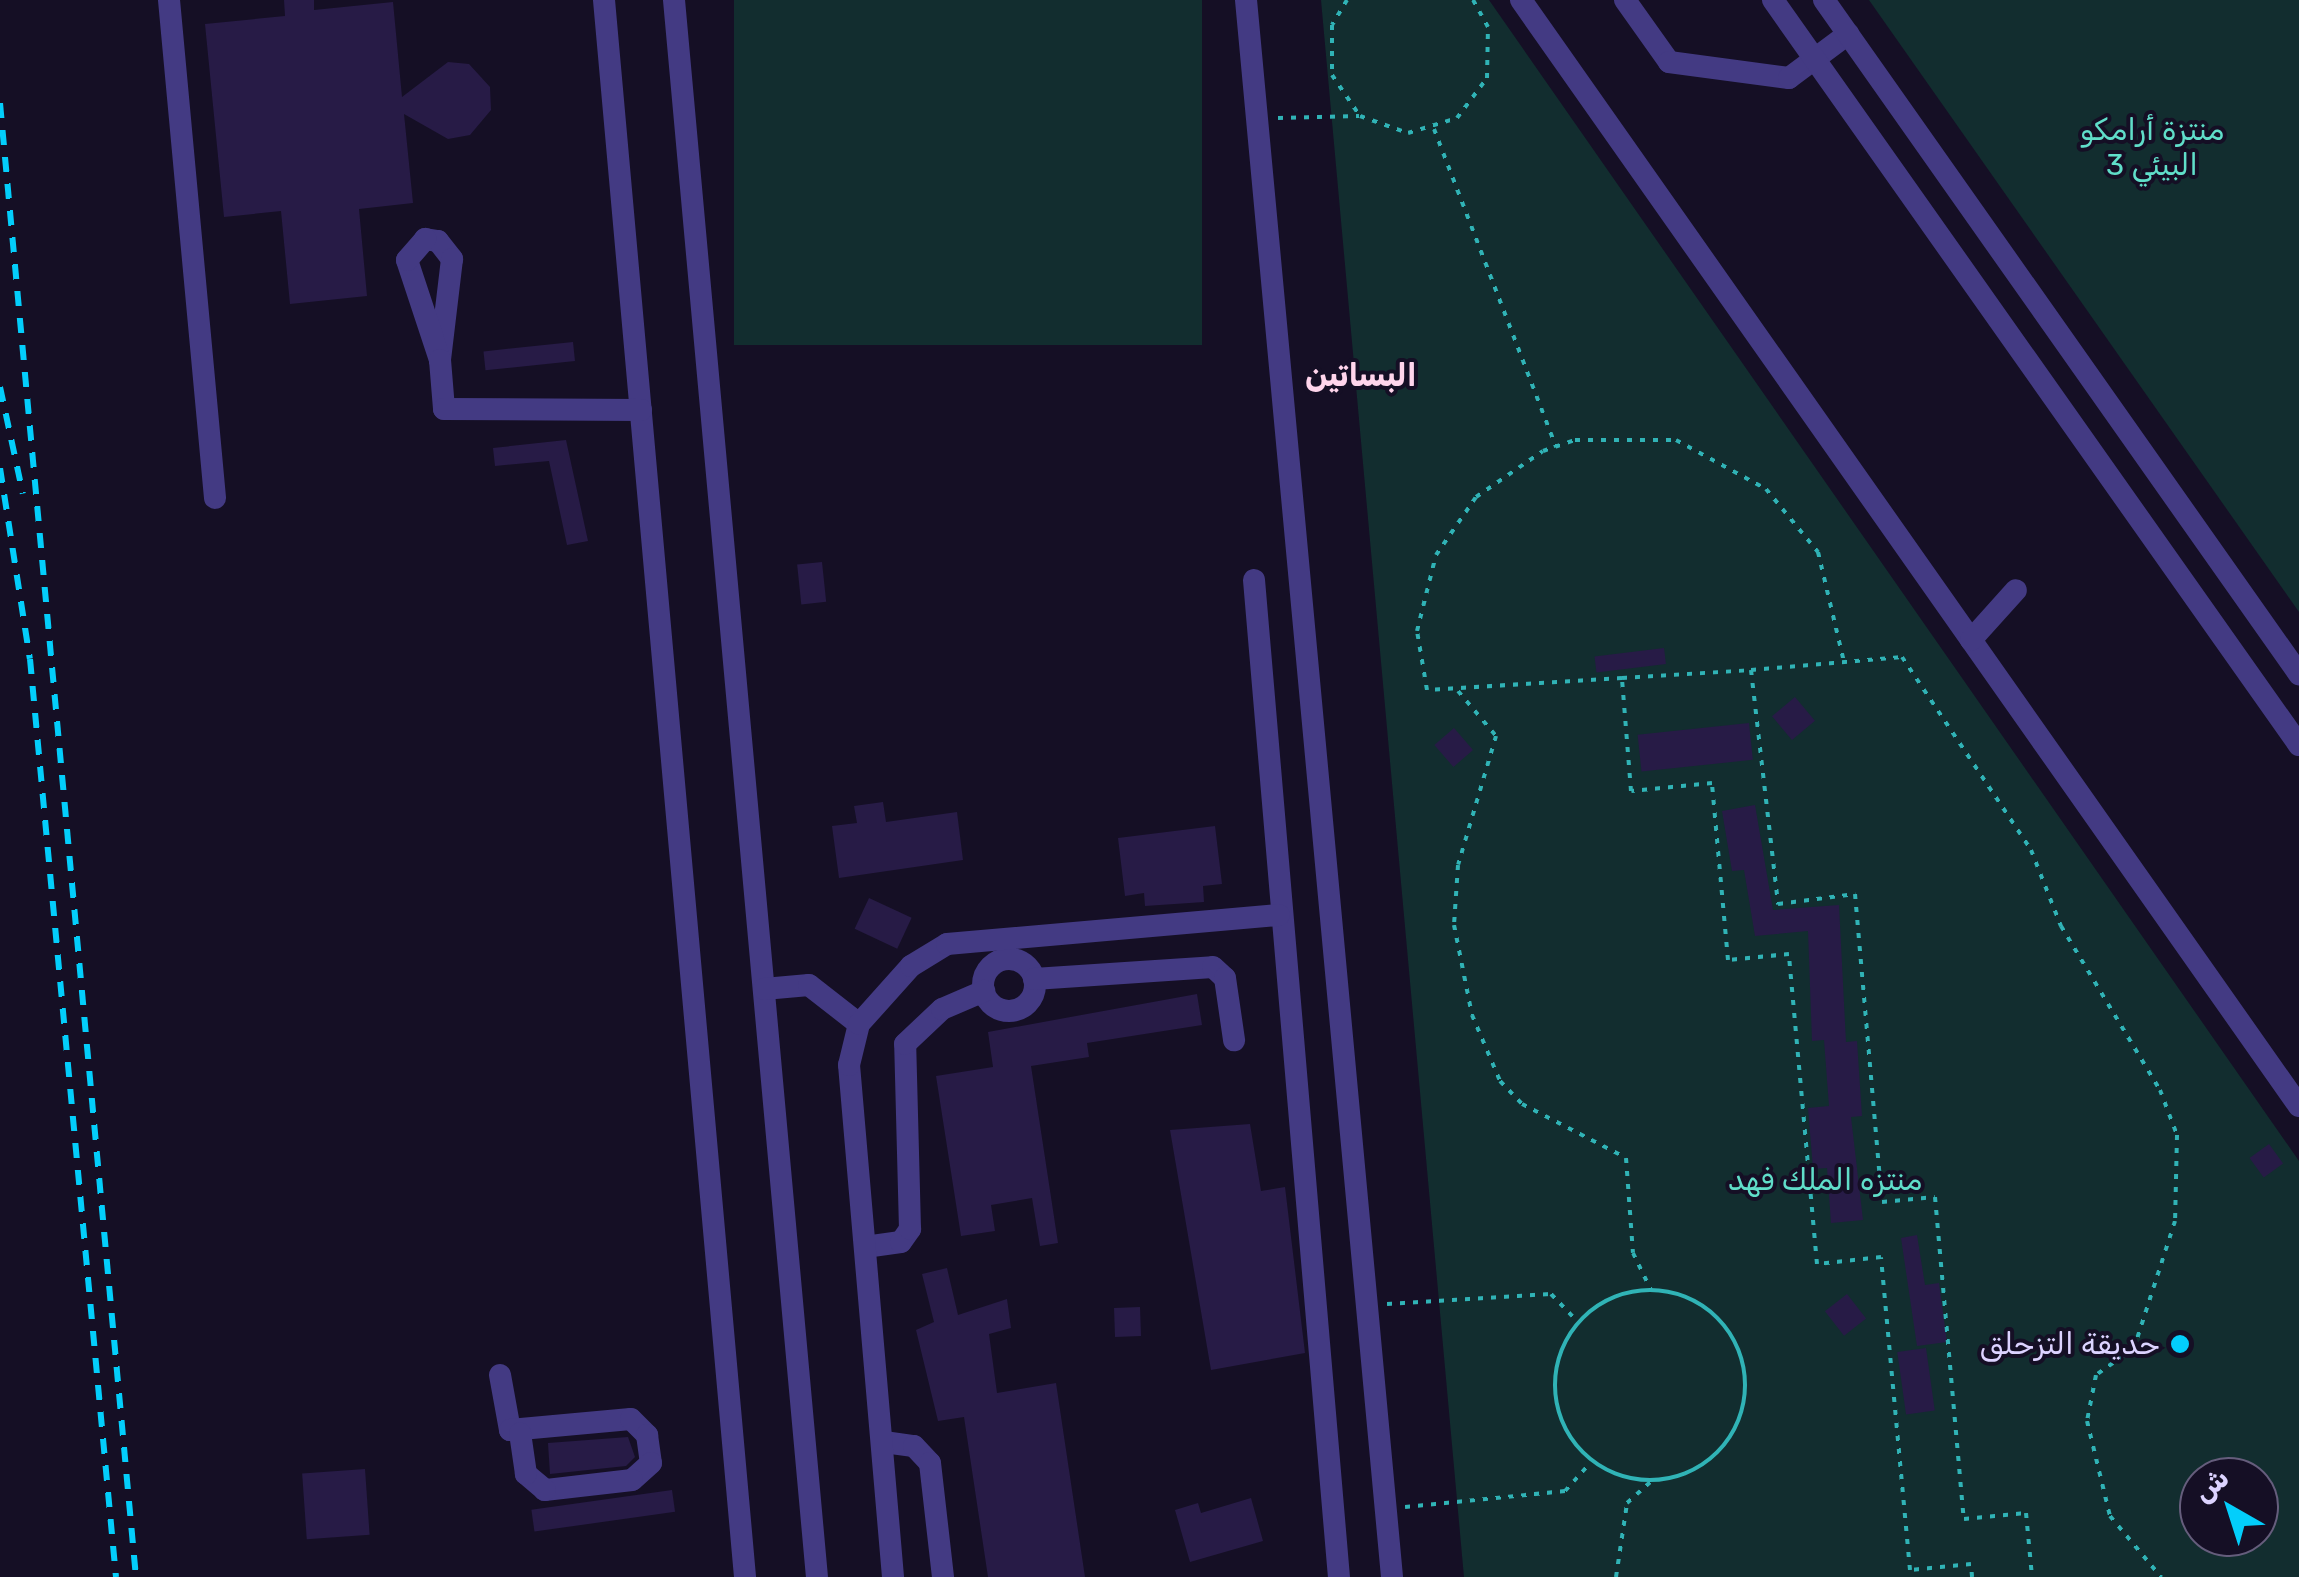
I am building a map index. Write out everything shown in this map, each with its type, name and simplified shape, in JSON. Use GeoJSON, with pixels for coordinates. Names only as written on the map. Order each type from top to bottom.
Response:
{"type":"FeatureCollection","features":[{"type":"Feature","properties":{"kind":"street"},"geometry":{"type":"LineString","coordinates":[[169,0],[215,498]]}},
{"type":"Feature","properties":{"kind":"street"},"geometry":{"type":"LineString","coordinates":[[604,0],[745,1577]]}},
{"type":"Feature","properties":{"kind":"street"},"geometry":{"type":"LineString","coordinates":[[674,0],[817,1577]]}},
{"type":"Feature","properties":{"kind":"street"},"geometry":{"type":"LineString","coordinates":[[1246,0],[1392,1577]]}},
{"type":"Feature","properties":{"kind":"street"},"geometry":{"type":"LineString","coordinates":[[1521,0],[2299,1106]]}},
{"type":"Feature","properties":{"kind":"street"},"geometry":{"type":"LineString","coordinates":[[1625,0],[1669,62],[1788,78],[1848,34]]}},
{"type":"Feature","properties":{"kind":"street"},"geometry":{"type":"LineString","coordinates":[[1773,0],[2299,745]]}},
{"type":"Feature","properties":{"kind":"street"},"geometry":{"type":"LineString","coordinates":[[1824,0],[2299,674]]}},
{"type":"Feature","properties":{"kind":"street"},"geometry":{"type":"LineString","coordinates":[[440,360],[444,408],[642,410]]}},
{"type":"Feature","properties":{"kind":"street"},"geometry":{"type":"LineString","coordinates":[[2111,478],[2145,454]]}},
{"type":"Feature","properties":{"kind":"street"},"geometry":{"type":"LineString","coordinates":[[1254,580],[1278,915],[1340,1577]]}},
{"type":"Feature","properties":{"kind":"street"},"geometry":{"type":"LineString","coordinates":[[1971,640],[2016,590]]}},
{"type":"Feature","properties":{"kind":"street"},"geometry":{"type":"LineString","coordinates":[[892,1577],[884,1442],[849,1066],[858,1024],[911,966],[948,944],[1278,915]]}},
{"type":"Feature","properties":{"kind":"street"},"geometry":{"type":"LineString","coordinates":[[1034,979],[1021,1008],[998,1008],[984,991],[988,969],[1009,959],[1034,979],[1214,967],[1225,978],[1234,1040]]}},
{"type":"Feature","properties":{"kind":"street"},"geometry":{"type":"LineString","coordinates":[[764,989],[809,985],[858,1024]]}},
{"type":"Feature","properties":{"kind":"street"},"geometry":{"type":"LineString","coordinates":[[865,1248],[901,1242],[910,1229],[905,1044],[942,1008],[984,991]]}},
{"type":"Feature","properties":{"kind":"street"},"geometry":{"type":"LineString","coordinates":[[500,1375],[504,1420],[520,1434],[526,1474],[545,1490],[632,1480],[652,1464],[647,1435],[631,1419],[520,1434]]}},
{"type":"Feature","properties":{"kind":"street"},"geometry":{"type":"LineString","coordinates":[[884,1442],[914,1446],[930,1463],[943,1577]]}},
{"type":"Feature","properties":{"kind":"path"},"geometry":{"type":"LineString","coordinates":[[1347,0],[1328,50],[1343,98],[1360,116],[1383,128],[1434,129],[1456,118],[1487,78],[1488,28],[1473,0]]}},
{"type":"Feature","properties":{"kind":"path"},"geometry":{"type":"LineString","coordinates":[[1258,119],[1360,116]]}},
{"type":"Feature","properties":{"kind":"path"},"geometry":{"type":"LineString","coordinates":[[1434,129],[1556,447]]}},
{"type":"Feature","properties":{"kind":"path"},"geometry":{"type":"LineString","coordinates":[[1844,662],[1818,552],[1766,489],[1716,456],[1676,440],[1608,436],[1556,447],[1476,497],[1436,555],[1417,631],[1427,690],[1751,670],[1902,658],[2031,850],[2061,926],[2134,1037],[2176,1134],[2174,1221],[2134,1348],[2096,1375],[2087,1421],[2110,1516],[2161,1577]]}},
{"type":"Feature","properties":{"kind":"path"},"geometry":{"type":"LineString","coordinates":[[1751,670],[1778,904],[1855,894],[1882,1202],[1935,1197],[1964,1520],[2026,1513],[2032,1577]]}},
{"type":"Feature","properties":{"kind":"path"},"geometry":{"type":"LineString","coordinates":[[1622,678],[1631,791],[1712,783],[1728,960],[1789,954],[1817,1264],[1881,1258],[1910,1570],[1971,1564],[1972,1577]]}},
{"type":"Feature","properties":{"kind":"path"},"geometry":{"type":"LineString","coordinates":[[1457,689],[1496,736],[1458,865],[1454,925],[1472,1016],[1500,1081],[1522,1104],[1626,1158],[1634,1254],[1651,1290]]}},
{"type":"Feature","properties":{"kind":"path"},"geometry":{"type":"LineString","coordinates":[[1651,1290],[1696,1301],[1722,1320],[1746,1379],[1743,1411],[1719,1451],[1680,1476],[1650,1482],[1592,1462],[1570,1439],[1554,1380],[1578,1322],[1604,1302],[1651,1290]]}},
{"type":"Feature","properties":{"kind":"path"},"geometry":{"type":"LineString","coordinates":[[1368,1306],[1551,1294],[1578,1322]]}},
{"type":"Feature","properties":{"kind":"path"},"geometry":{"type":"LineString","coordinates":[[1386,1509],[1565,1491],[1592,1462]]}},
{"type":"Feature","properties":{"kind":"path"},"geometry":{"type":"LineString","coordinates":[[1616,1577],[1627,1503],[1650,1482]]}},
{"type":"Feature","properties":{"kind":"green space"},"geometry":{"type":"Polygon","coordinates":[[[734,0],[1202,0],[1202,345],[734,345],[734,0]]]}},
{"type":"Feature","properties":{"kind":"green space","name":"منتزه الملك فهد"},"geometry":{"type":"Polygon","coordinates":[[[1321,0],[1489,0],[2299,1161],[2299,1577],[1464,1577],[1321,0]]]}},
{"type":"Feature","properties":{"kind":"green space","name":"منتزة أرامكو البيئي 3"},"geometry":{"type":"Polygon","coordinates":[[[1869,0],[2299,0],[2299,612],[1869,0]]]}},
{"type":"Feature","properties":{"kind":"building"},"geometry":{"type":"Polygon","coordinates":[[[284,0],[314,0],[314,10],[393,2],[402,97],[448,62],[469,64],[490,87],[491,110],[470,135],[448,139],[404,114],[413,203],[359,209],[367,296],[290,304],[281,211],[224,217],[205,24],[285,16],[284,0]]]}},
{"type":"Feature","properties":{"kind":"building"},"geometry":{"type":"Polygon","coordinates":[[[573,342],[575,361],[485,370],[483,351],[573,342]]]}},
{"type":"Feature","properties":{"kind":"building"},"geometry":{"type":"Polygon","coordinates":[[[566,440],[588,541],[567,545],[549,461],[495,466],[493,448],[566,440]]]}},
{"type":"Feature","properties":{"kind":"building"},"geometry":{"type":"Polygon","coordinates":[[[822,562],[826,602],[801,604],[797,565],[822,562]]]}},
{"type":"Feature","properties":{"kind":"building"},"geometry":{"type":"Polygon","coordinates":[[[1664,648],[1666,664],[1596,672],[1595,657],[1664,648]]]}},
{"type":"Feature","properties":{"kind":"building"},"geometry":{"type":"Polygon","coordinates":[[[1795,697],[1815,721],[1792,740],[1772,716],[1795,697]]]}},
{"type":"Feature","properties":{"kind":"building"},"geometry":{"type":"Polygon","coordinates":[[[1749,723],[1753,760],[1641,772],[1638,735],[1749,723]]]}},
{"type":"Feature","properties":{"kind":"building"},"geometry":{"type":"Polygon","coordinates":[[[1454,728],[1473,750],[1453,767],[1434,745],[1454,728]]]}},
{"type":"Feature","properties":{"kind":"building"},"geometry":{"type":"Polygon","coordinates":[[[883,802],[886,822],[957,812],[963,860],[839,878],[832,826],[857,823],[854,806],[883,802]]]}},
{"type":"Feature","properties":{"kind":"building"},"geometry":{"type":"Polygon","coordinates":[[[1755,805],[1773,910],[1839,905],[1846,1042],[1857,1041],[1862,1116],[1851,1117],[1863,1220],[1831,1223],[1827,1168],[1813,1169],[1808,1108],[1829,1106],[1824,1040],[1812,1041],[1808,931],[1755,936],[1744,870],[1732,871],[1722,811],[1755,805]]]}},
{"type":"Feature","properties":{"kind":"building"},"geometry":{"type":"Polygon","coordinates":[[[1215,826],[1222,884],[1203,886],[1204,902],[1145,906],[1144,893],[1125,896],[1118,838],[1215,826]]]}},
{"type":"Feature","properties":{"kind":"building"},"geometry":{"type":"Polygon","coordinates":[[[869,898],[912,918],[897,949],[855,929],[869,898]]]}},
{"type":"Feature","properties":{"kind":"building"},"geometry":{"type":"Polygon","coordinates":[[[1197,994],[1202,1025],[1087,1043],[1089,1057],[1031,1066],[1058,1243],[1040,1246],[1032,1198],[991,1205],[995,1231],[961,1236],[936,1076],[993,1067],[988,1032],[1197,994]]]}},
{"type":"Feature","properties":{"kind":"building"},"geometry":{"type":"Polygon","coordinates":[[[1250,1124],[1261,1191],[1285,1187],[1305,1353],[1211,1370],[1170,1130],[1250,1124]]]}},
{"type":"Feature","properties":{"kind":"building"},"geometry":{"type":"Polygon","coordinates":[[[2269,1144],[2283,1163],[2264,1178],[2250,1158],[2269,1144]]]}},
{"type":"Feature","properties":{"kind":"building"},"geometry":{"type":"Polygon","coordinates":[[[1917,1235],[1925,1285],[1939,1283],[1947,1342],[1917,1346],[1901,1238],[1917,1235]]]}},
{"type":"Feature","properties":{"kind":"building"},"geometry":{"type":"Polygon","coordinates":[[[947,1268],[958,1315],[1007,1299],[1011,1328],[989,1334],[997,1393],[1056,1383],[1085,1577],[988,1577],[964,1417],[938,1421],[916,1330],[934,1322],[922,1274],[947,1268]]]}},
{"type":"Feature","properties":{"kind":"building"},"geometry":{"type":"Polygon","coordinates":[[[1847,1294],[1866,1318],[1844,1336],[1825,1311],[1847,1294]]]}},
{"type":"Feature","properties":{"kind":"building"},"geometry":{"type":"Polygon","coordinates":[[[1140,1307],[1141,1336],[1115,1337],[1114,1308],[1140,1307]]]}},
{"type":"Feature","properties":{"kind":"building"},"geometry":{"type":"Polygon","coordinates":[[[1926,1348],[1935,1410],[1906,1414],[1897,1352],[1926,1348]]]}},
{"type":"Feature","properties":{"kind":"building"},"geometry":{"type":"Polygon","coordinates":[[[628,1437],[635,1457],[626,1466],[550,1474],[548,1443],[628,1437]]]}},
{"type":"Feature","properties":{"kind":"building"},"geometry":{"type":"Polygon","coordinates":[[[365,1469],[370,1535],[307,1539],[302,1473],[365,1469]]]}},
{"type":"Feature","properties":{"kind":"building"},"geometry":{"type":"Polygon","coordinates":[[[672,1490],[675,1512],[534,1532],[531,1510],[672,1490]]]}},
{"type":"Feature","properties":{"kind":"building"},"geometry":{"type":"Polygon","coordinates":[[[1251,1498],[1263,1541],[1190,1562],[1175,1510],[1198,1503],[1201,1513],[1251,1498]]]}},
{"type":"Feature","properties":{"kind":"railway"},"geometry":{"type":"LineString","coordinates":[[0,103],[136,1577]]}},
{"type":"Feature","properties":{"kind":"railway"},"geometry":{"type":"LineString","coordinates":[[0,387],[23,494]]}},
{"type":"Feature","properties":{"kind":"railway"},"geometry":{"type":"LineString","coordinates":[[0,468],[30,659],[116,1577]]}},
{"type":"Feature","properties":{"kind":"place","name":"حديقة التزحلق"},"geometry":{"type":"Point","coordinates":[2180,1344]}},
{"type":"Feature","properties":{"kind":"district","name":"البساتين"},"geometry":{"type":"Point","coordinates":[1361,375]}}]}
